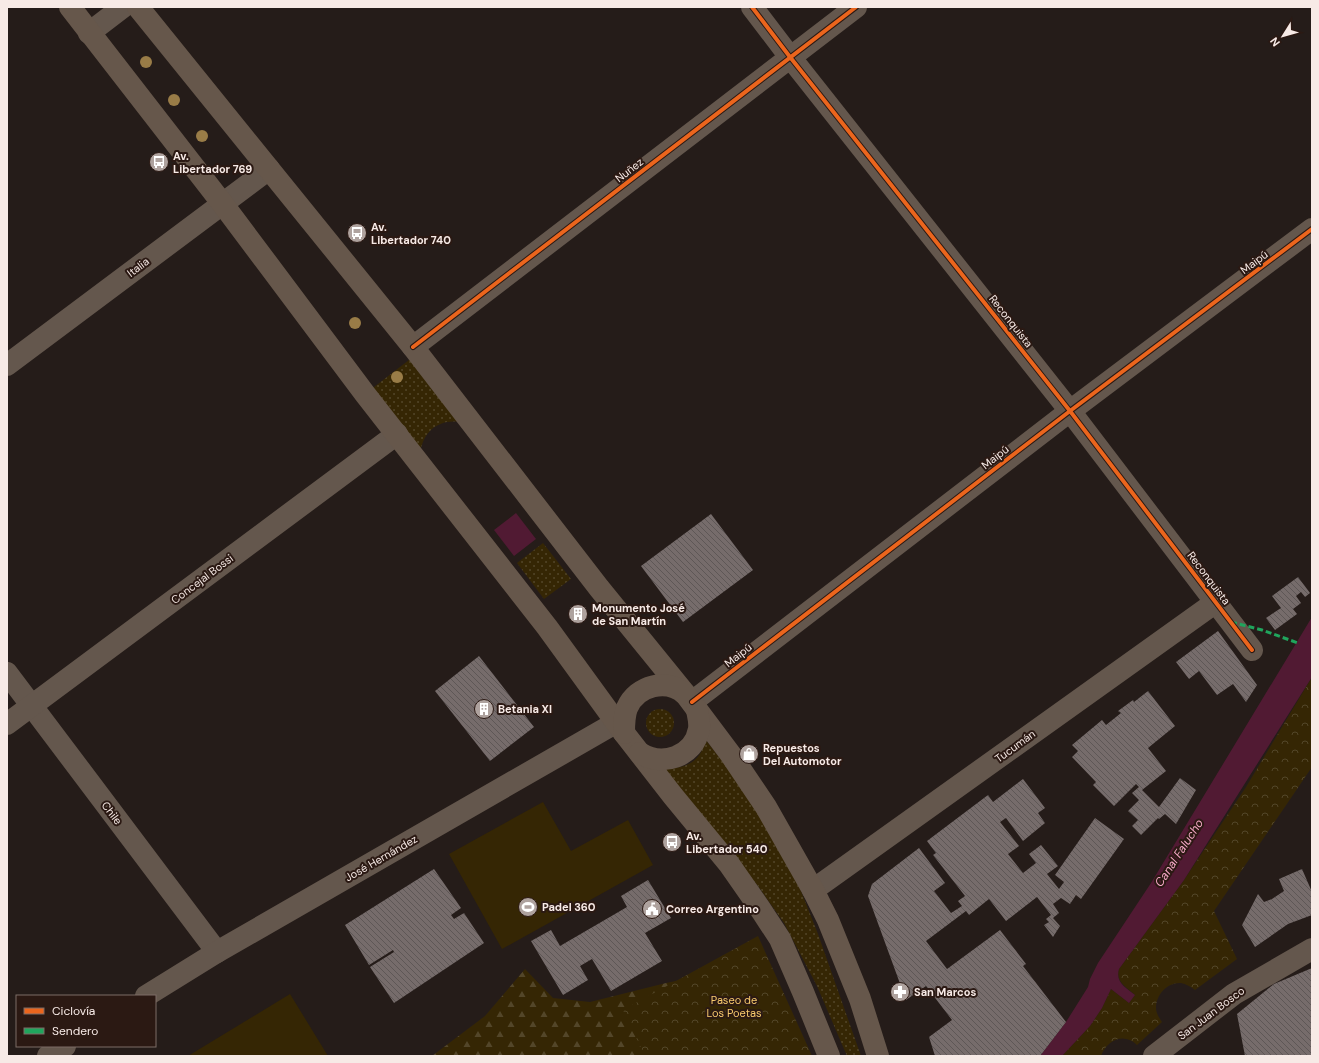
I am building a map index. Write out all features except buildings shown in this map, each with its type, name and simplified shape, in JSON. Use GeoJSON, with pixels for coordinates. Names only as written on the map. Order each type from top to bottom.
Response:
{"type":"FeatureCollection","features":[{"type":"Feature","properties":{"kind":"main road"},"geometry":{"type":"LineString","coordinates":[[70,7],[222,203],[397,434],[547,627],[673,796],[730,864],[780,939],[829,1056]]}},
{"type":"Feature","properties":{"kind":"main road"},"geometry":{"type":"LineString","coordinates":[[138,7],[413,347],[599,588],[692,702],[731,755],[766,807],[814,890],[828,920],[860,999],[878,1056]]}},
{"type":"Feature","properties":{"kind":"main road"},"geometry":{"type":"LineString","coordinates":[[621,728],[627,707],[637,694],[644,689],[660,685],[668,686],[675,688],[692,702],[699,722],[698,730],[692,745],[686,752],[678,756],[662,760],[653,759],[640,753]]}},
{"type":"Feature","properties":{"kind":"street"},"geometry":{"type":"LineString","coordinates":[[90,33],[123,7]]}},
{"type":"Feature","properties":{"kind":"street","name":"Reconquista"},"geometry":{"type":"LineString","coordinates":[[752,7],[1070,411],[1252,650]]}},
{"type":"Feature","properties":{"kind":"street","name":"Nuñez"},"geometry":{"type":"LineString","coordinates":[[413,347],[856,7]]}},
{"type":"Feature","properties":{"kind":"street","name":"Italia"},"geometry":{"type":"LineString","coordinates":[[7,365],[269,169]]}},
{"type":"Feature","properties":{"kind":"street","name":"Maipú"},"geometry":{"type":"LineString","coordinates":[[692,702],[1070,411],[1312,229]]}},
{"type":"Feature","properties":{"kind":"street","name":"Concejal Bossi"},"geometry":{"type":"LineString","coordinates":[[7,724],[397,434]]}},
{"type":"Feature","properties":{"kind":"street","name":"Tucumán"},"geometry":{"type":"LineString","coordinates":[[814,890],[1216,602]]}},
{"type":"Feature","properties":{"kind":"street","name":"Chile"},"geometry":{"type":"LineString","coordinates":[[7,673],[217,952]]}},
{"type":"Feature","properties":{"kind":"street","name":"José Hernández"},"geometry":{"type":"LineString","coordinates":[[148,995],[217,952],[621,728]]}},
{"type":"Feature","properties":{"kind":"street","name":"San Juan Bosco"},"geometry":{"type":"LineString","coordinates":[[1154,1056],[1234,994],[1312,949]]}},
{"type":"Feature","properties":{"kind":"street"},"geometry":{"type":"LineString","coordinates":[[48,1056],[63,1047]]}},
{"type":"Feature","properties":{"kind":"green space"},"geometry":{"type":"Polygon","coordinates":[[[418,353],[460,422],[444,423],[432,429],[424,440],[420,455],[365,394],[418,353]]]}},
{"type":"Feature","properties":{"kind":"green space"},"geometry":{"type":"Polygon","coordinates":[[[543,543],[571,579],[544,599],[517,563],[543,543]]]}},
{"type":"Feature","properties":{"kind":"green space"},"geometry":{"type":"Polygon","coordinates":[[[1312,677],[1312,767],[1214,911],[1237,959],[1195,990],[1181,983],[1176,983],[1167,987],[1160,994],[1156,1008],[1162,1022],[1137,1045],[1127,1039],[1121,1039],[1112,1042],[1107,1046],[1101,1056],[1062,1056],[1090,1026],[1102,1008],[1111,989],[1129,1003],[1135,995],[1120,981],[1118,974],[1119,969],[1184,880],[1246,787],[1312,677]]]}},
{"type":"Feature","properties":{"kind":"green space"},"geometry":{"type":"Polygon","coordinates":[[[660,709],[670,713],[674,723],[670,733],[660,737],[650,733],[646,723],[650,713],[660,709]]]}},
{"type":"Feature","properties":{"kind":"green space"},"geometry":{"type":"Polygon","coordinates":[[[705,739],[735,777],[774,838],[799,886],[818,934],[861,1056],[847,1056],[817,986],[784,923],[758,886],[661,768],[677,768],[690,763],[700,754],[705,739]]]}},
{"type":"Feature","properties":{"kind":"green space","name":"Padel 360"},"geometry":{"type":"Polygon","coordinates":[[[543,802],[571,851],[628,820],[653,865],[502,949],[449,854],[543,802]]]}},
{"type":"Feature","properties":{"kind":"green space","name":"Paseo de Los Poetas"},"geometry":{"type":"Polygon","coordinates":[[[758,936],[812,1056],[645,1056],[623,1010],[758,936]]]}},
{"type":"Feature","properties":{"kind":"green space","name":"Paseo de Los Poetas"},"geometry":{"type":"Polygon","coordinates":[[[739,968],[808,1056],[432,1056],[485,1016],[525,969],[553,998],[590,1002],[666,983],[739,968]]]}},
{"type":"Feature","properties":{"kind":"green space"},"geometry":{"type":"Polygon","coordinates":[[[290,994],[328,1056],[188,1056],[290,994]]]}},
{"type":"Feature","properties":{"kind":"water"},"geometry":{"type":"Polygon","coordinates":[[[516,513],[536,539],[514,556],[494,530],[516,513]]]}},
{"type":"Feature","properties":{"kind":"water","name":"Canal Falucho"},"geometry":{"type":"Polygon","coordinates":[[[1312,617],[1312,677],[1184,880],[1119,969],[1118,974],[1120,981],[1135,995],[1129,1003],[1111,989],[1102,1008],[1090,1026],[1062,1056],[1040,1056],[1066,1022],[1088,987],[1090,979],[1098,963],[1151,883],[1312,617]]]}},
{"type":"Feature","properties":{"kind":"marked path"},"geometry":{"type":"LineString","coordinates":[[1231,622],[1262,630],[1298,643]]}},
{"type":"Feature","properties":{"kind":"cycle path"},"geometry":{"type":"LineString","coordinates":[[752,7],[1070,411],[1252,650]]}},
{"type":"Feature","properties":{"kind":"cycle path"},"geometry":{"type":"LineString","coordinates":[[413,347],[856,7]]}},
{"type":"Feature","properties":{"kind":"cycle path"},"geometry":{"type":"LineString","coordinates":[[692,702],[1070,411],[1312,229]]}},
{"type":"Feature","properties":{"kind":"place","name":"Av. Libertador 769"},"geometry":{"type":"Point","coordinates":[159,162]}},
{"type":"Feature","properties":{"kind":"place","name":"Av. Libertador 740"},"geometry":{"type":"Point","coordinates":[357,233]}},
{"type":"Feature","properties":{"kind":"place","name":"Monumento José de San Martín"},"geometry":{"type":"Point","coordinates":[578,614]}},
{"type":"Feature","properties":{"kind":"place","name":"Betania XI"},"geometry":{"type":"Point","coordinates":[484,709]}},
{"type":"Feature","properties":{"kind":"place","name":"Repuestos Del Automotor"},"geometry":{"type":"Point","coordinates":[749,754]}},
{"type":"Feature","properties":{"kind":"place","name":"Av. Libertador 540"},"geometry":{"type":"Point","coordinates":[672,842]}},
{"type":"Feature","properties":{"kind":"place","name":"Padel 360"},"geometry":{"type":"Point","coordinates":[528,907]}},
{"type":"Feature","properties":{"kind":"place","name":"Correo Argentino"},"geometry":{"type":"Point","coordinates":[652,909]}},
{"type":"Feature","properties":{"kind":"place","name":"San Marcos"},"geometry":{"type":"Point","coordinates":[900,992]}}]}
